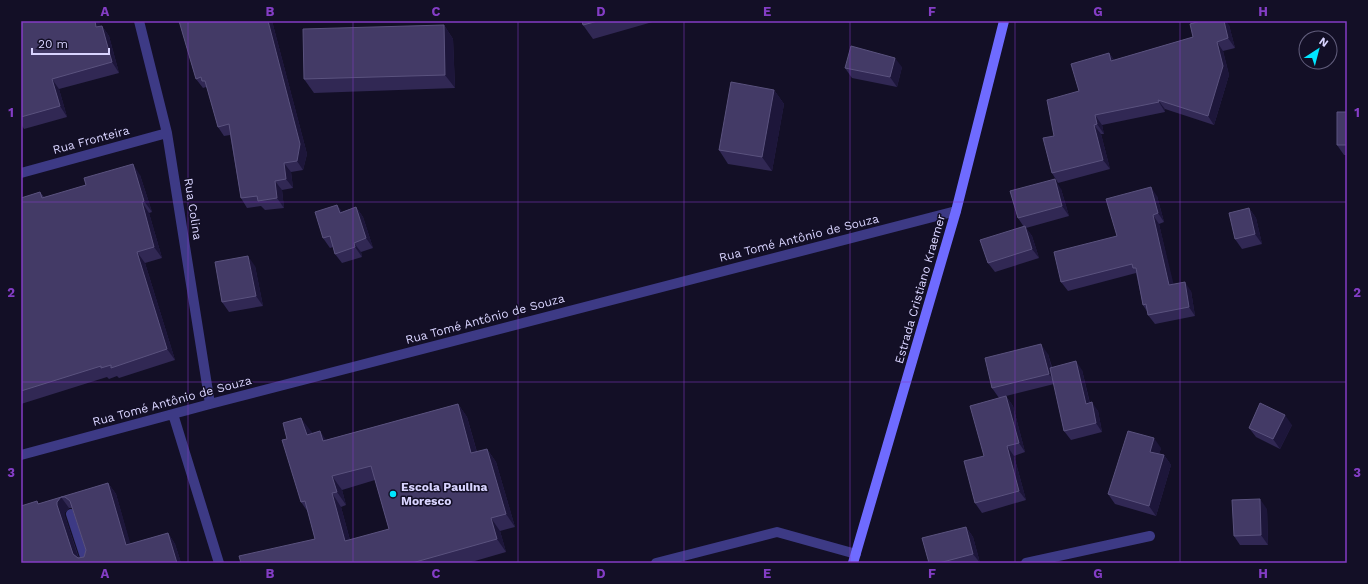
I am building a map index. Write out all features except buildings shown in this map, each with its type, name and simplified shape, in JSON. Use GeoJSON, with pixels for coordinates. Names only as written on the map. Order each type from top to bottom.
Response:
{"type":"FeatureCollection","features":[{"type":"Feature","properties":{"kind":"main road","name":"Estrada Cristiano Kraemer"},"geometry":{"type":"LineString","coordinates":[[854,558],[956,211],[1004,21]]}},
{"type":"Feature","properties":{"kind":"street","name":"Rua Colina"},"geometry":{"type":"LineString","coordinates":[[139,21],[167,133],[210,404]]}},
{"type":"Feature","properties":{"kind":"street","name":"Rua Fronteira"},"geometry":{"type":"LineString","coordinates":[[21,173],[167,133]]}},
{"type":"Feature","properties":{"kind":"street","name":"Rua Tomé Antônio de Souza"},"geometry":{"type":"LineString","coordinates":[[21,455],[210,404],[956,211]]}},
{"type":"Feature","properties":{"kind":"street"},"geometry":{"type":"LineString","coordinates":[[174,414],[219,563]]}},
{"type":"Feature","properties":{"kind":"street"},"geometry":{"type":"LineString","coordinates":[[71,514],[87,563]]}},
{"type":"Feature","properties":{"kind":"street"},"geometry":{"type":"LineString","coordinates":[[656,563],[777,532],[854,558]]}},
{"type":"Feature","properties":{"kind":"street"},"geometry":{"type":"LineString","coordinates":[[1026,563],[1150,536]]}},
{"type":"Feature","properties":{"kind":"place","name":"Escola Paulina Moresco"},"geometry":{"type":"Point","coordinates":[393,494]}}]}
